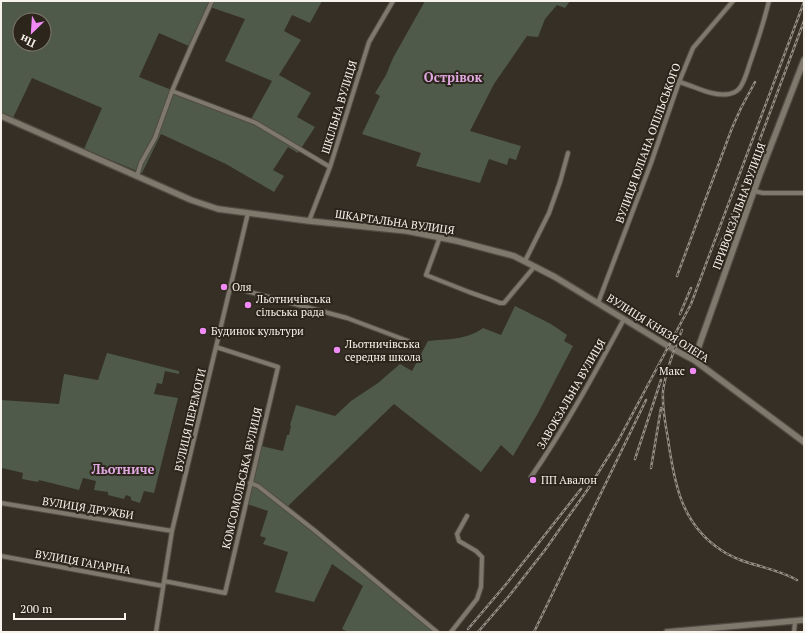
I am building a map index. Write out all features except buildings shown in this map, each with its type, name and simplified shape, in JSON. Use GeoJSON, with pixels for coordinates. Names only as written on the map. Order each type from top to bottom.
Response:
{"type":"FeatureCollection","features":[{"type":"Feature","properties":{"kind":"street"},"geometry":{"type":"LineString","coordinates":[[137,176],[141,163],[155,138],[172,91],[212,1]]}},
{"type":"Feature","properties":{"kind":"street","name":"ШКІЛЬНА ВУЛИЦЯ"},"geometry":{"type":"LineString","coordinates":[[309,221],[330,167],[369,42],[392,1]]}},
{"type":"Feature","properties":{"kind":"street","name":"ВУЛИЦЯ ЮЛІАНА ОПІЛЬСЬКОГО"},"geometry":{"type":"LineString","coordinates":[[598,303],[651,163],[679,82],[693,48],[734,1]]}},
{"type":"Feature","properties":{"kind":"street"},"geometry":{"type":"LineString","coordinates":[[679,82],[704,91],[720,94],[735,92],[741,87],[763,25],[769,1]]}},
{"type":"Feature","properties":{"kind":"street","name":"ПРИВОКЗАЛЬНА ВУЛИЦЯ"},"geometry":{"type":"LineString","coordinates":[[694,360],[754,191],[804,60]]}},
{"type":"Feature","properties":{"kind":"street"},"geometry":{"type":"LineString","coordinates":[[172,91],[256,123],[330,167]]}},
{"type":"Feature","properties":{"kind":"street","name":"ШКАРТАЛЬНА ВУЛИЦЯ"},"geometry":{"type":"LineString","coordinates":[[1,116],[191,200],[218,209],[309,221],[372,227],[440,238],[476,245],[524,261],[534,266]]}},
{"type":"Feature","properties":{"kind":"street"},"geometry":{"type":"LineString","coordinates":[[524,261],[549,213],[560,182],[568,152]]}},
{"type":"Feature","properties":{"kind":"street"},"geometry":{"type":"LineString","coordinates":[[754,191],[763,193],[804,193]]}},
{"type":"Feature","properties":{"kind":"street","name":"ВУЛИЦЯ ПЕРЕМОГИ"},"geometry":{"type":"LineString","coordinates":[[156,632],[162,586],[172,531],[248,213]]}},
{"type":"Feature","properties":{"kind":"street"},"geometry":{"type":"LineString","coordinates":[[440,238],[426,275],[500,303],[504,303],[534,266]]}},
{"type":"Feature","properties":{"kind":"street","name":"ВУЛИЦЯ КНЯЗЯ ОЛЕГА"},"geometry":{"type":"LineString","coordinates":[[534,266],[694,360],[803,440]]}},
{"type":"Feature","properties":{"kind":"street"},"geometry":{"type":"LineString","coordinates":[[230,287],[346,318],[408,340]]}},
{"type":"Feature","properties":{"kind":"street","name":"ЗАВОКЗАЛЬНА ВУЛИЦЯ"},"geometry":{"type":"LineString","coordinates":[[531,477],[590,381],[624,319]]}},
{"type":"Feature","properties":{"kind":"street","name":"КОМСОМОЛЬСЬКА ВУЛИЦЯ"},"geometry":{"type":"LineString","coordinates":[[164,581],[225,593],[278,367],[216,347]]}},
{"type":"Feature","properties":{"kind":"street"},"geometry":{"type":"LineString","coordinates":[[250,483],[258,486],[314,530],[437,632]]}},
{"type":"Feature","properties":{"kind":"street","name":"ВУЛИЦЯ ДРУЖБИ"},"geometry":{"type":"LineString","coordinates":[[1,503],[172,531]]}},
{"type":"Feature","properties":{"kind":"street"},"geometry":{"type":"LineString","coordinates":[[451,632],[477,599],[481,587],[482,557],[476,551],[459,540],[457,534],[467,516]]}},
{"type":"Feature","properties":{"kind":"street","name":"ВУЛИЦЯ ГАГАРІНА"},"geometry":{"type":"LineString","coordinates":[[1,556],[162,586]]}},
{"type":"Feature","properties":{"kind":"street"},"geometry":{"type":"LineString","coordinates":[[667,632],[739,625],[795,622],[804,620]]}},
{"type":"Feature","properties":{"kind":"street"},"geometry":{"type":"LineString","coordinates":[[794,632],[795,622]]}},
{"type":"Feature","properties":{"kind":"green space"},"geometry":{"type":"Polygon","coordinates":[[[1,1],[322,1],[310,23],[292,15],[284,31],[301,40],[279,75],[311,93],[297,117],[315,127],[298,153],[288,147],[273,170],[284,176],[274,192],[226,164],[161,134],[142,173],[84,149],[102,108],[32,78],[13,118],[1,113],[1,1]],[[210,7],[191,47],[159,33],[139,77],[250,121],[272,81],[225,61],[245,19],[210,7]]]}},
{"type":"Feature","properties":{"kind":"green space"},"geometry":{"type":"Polygon","coordinates":[[[425,1],[570,1],[565,8],[557,5],[545,19],[538,37],[527,36],[494,84],[470,131],[521,146],[516,160],[509,158],[507,165],[489,159],[480,183],[416,166],[421,153],[362,134],[380,96],[375,93],[425,1]]]}},
{"type":"Feature","properties":{"kind":"green space"},"geometry":{"type":"Polygon","coordinates":[[[515,306],[551,324],[567,335],[564,341],[573,346],[537,415],[513,456],[501,445],[481,472],[394,404],[286,508],[437,632],[348,632],[342,629],[363,586],[332,564],[314,602],[275,592],[288,552],[263,544],[266,538],[260,536],[268,511],[247,504],[261,446],[283,451],[287,435],[289,435],[290,425],[296,405],[335,416],[351,401],[378,383],[400,364],[412,371],[428,341],[464,337],[483,328],[501,335],[515,306]]]}},
{"type":"Feature","properties":{"kind":"green space"},"geometry":{"type":"Polygon","coordinates":[[[107,353],[179,371],[179,374],[165,371],[162,384],[157,383],[154,394],[178,398],[154,493],[144,491],[140,503],[131,500],[131,497],[126,495],[124,499],[108,495],[108,492],[94,490],[96,481],[83,478],[79,490],[39,480],[38,482],[22,479],[23,473],[2,468],[1,471],[1,400],[59,404],[64,374],[98,380],[107,353]]]}},
{"type":"Feature","properties":{"kind":"railway"},"geometry":{"type":"LineString","coordinates":[[478,632],[509,596],[545,550],[588,489],[618,441],[691,304],[804,2]]}},
{"type":"Feature","properties":{"kind":"railway"},"geometry":{"type":"LineString","coordinates":[[719,246],[804,21]]}},
{"type":"Feature","properties":{"kind":"railway"},"geometry":{"type":"LineString","coordinates":[[677,276],[732,128],[755,82]]}},
{"type":"Feature","properties":{"kind":"railway"},"geometry":{"type":"LineString","coordinates":[[680,314],[691,288]]}},
{"type":"Feature","properties":{"kind":"railway"},"geometry":{"type":"LineString","coordinates":[[682,330],[664,383],[663,409],[673,471],[688,515],[707,540],[721,550],[749,563],[788,575],[797,580]]}},
{"type":"Feature","properties":{"kind":"railway"},"geometry":{"type":"LineString","coordinates":[[635,459],[661,380]]}},
{"type":"Feature","properties":{"kind":"railway"},"geometry":{"type":"LineString","coordinates":[[534,632],[646,400]]}},
{"type":"Feature","properties":{"kind":"railway"},"geometry":{"type":"LineString","coordinates":[[651,468],[661,408]]}},
{"type":"Feature","properties":{"kind":"railway"},"geometry":{"type":"LineString","coordinates":[[468,629],[507,583],[581,489]]}},
{"type":"Feature","properties":{"kind":"place","name":"Оля"},"geometry":{"type":"Point","coordinates":[224,287]}},
{"type":"Feature","properties":{"kind":"place","name":"Льотничівська сільська рада"},"geometry":{"type":"Point","coordinates":[248,305]}},
{"type":"Feature","properties":{"kind":"place","name":"Будинок культури"},"geometry":{"type":"Point","coordinates":[203,331]}},
{"type":"Feature","properties":{"kind":"place","name":"Льотничівська середня школа"},"geometry":{"type":"Point","coordinates":[337,350]}},
{"type":"Feature","properties":{"kind":"place","name":"Макс"},"geometry":{"type":"Point","coordinates":[693,371]}},
{"type":"Feature","properties":{"kind":"place","name":"ПП Авалон"},"geometry":{"type":"Point","coordinates":[533,480]}},
{"type":"Feature","properties":{"kind":"district","name":"Острівок"},"geometry":{"type":"Point","coordinates":[453,77]}},
{"type":"Feature","properties":{"kind":"district","name":"Льотниче"},"geometry":{"type":"Point","coordinates":[123,469]}}]}
